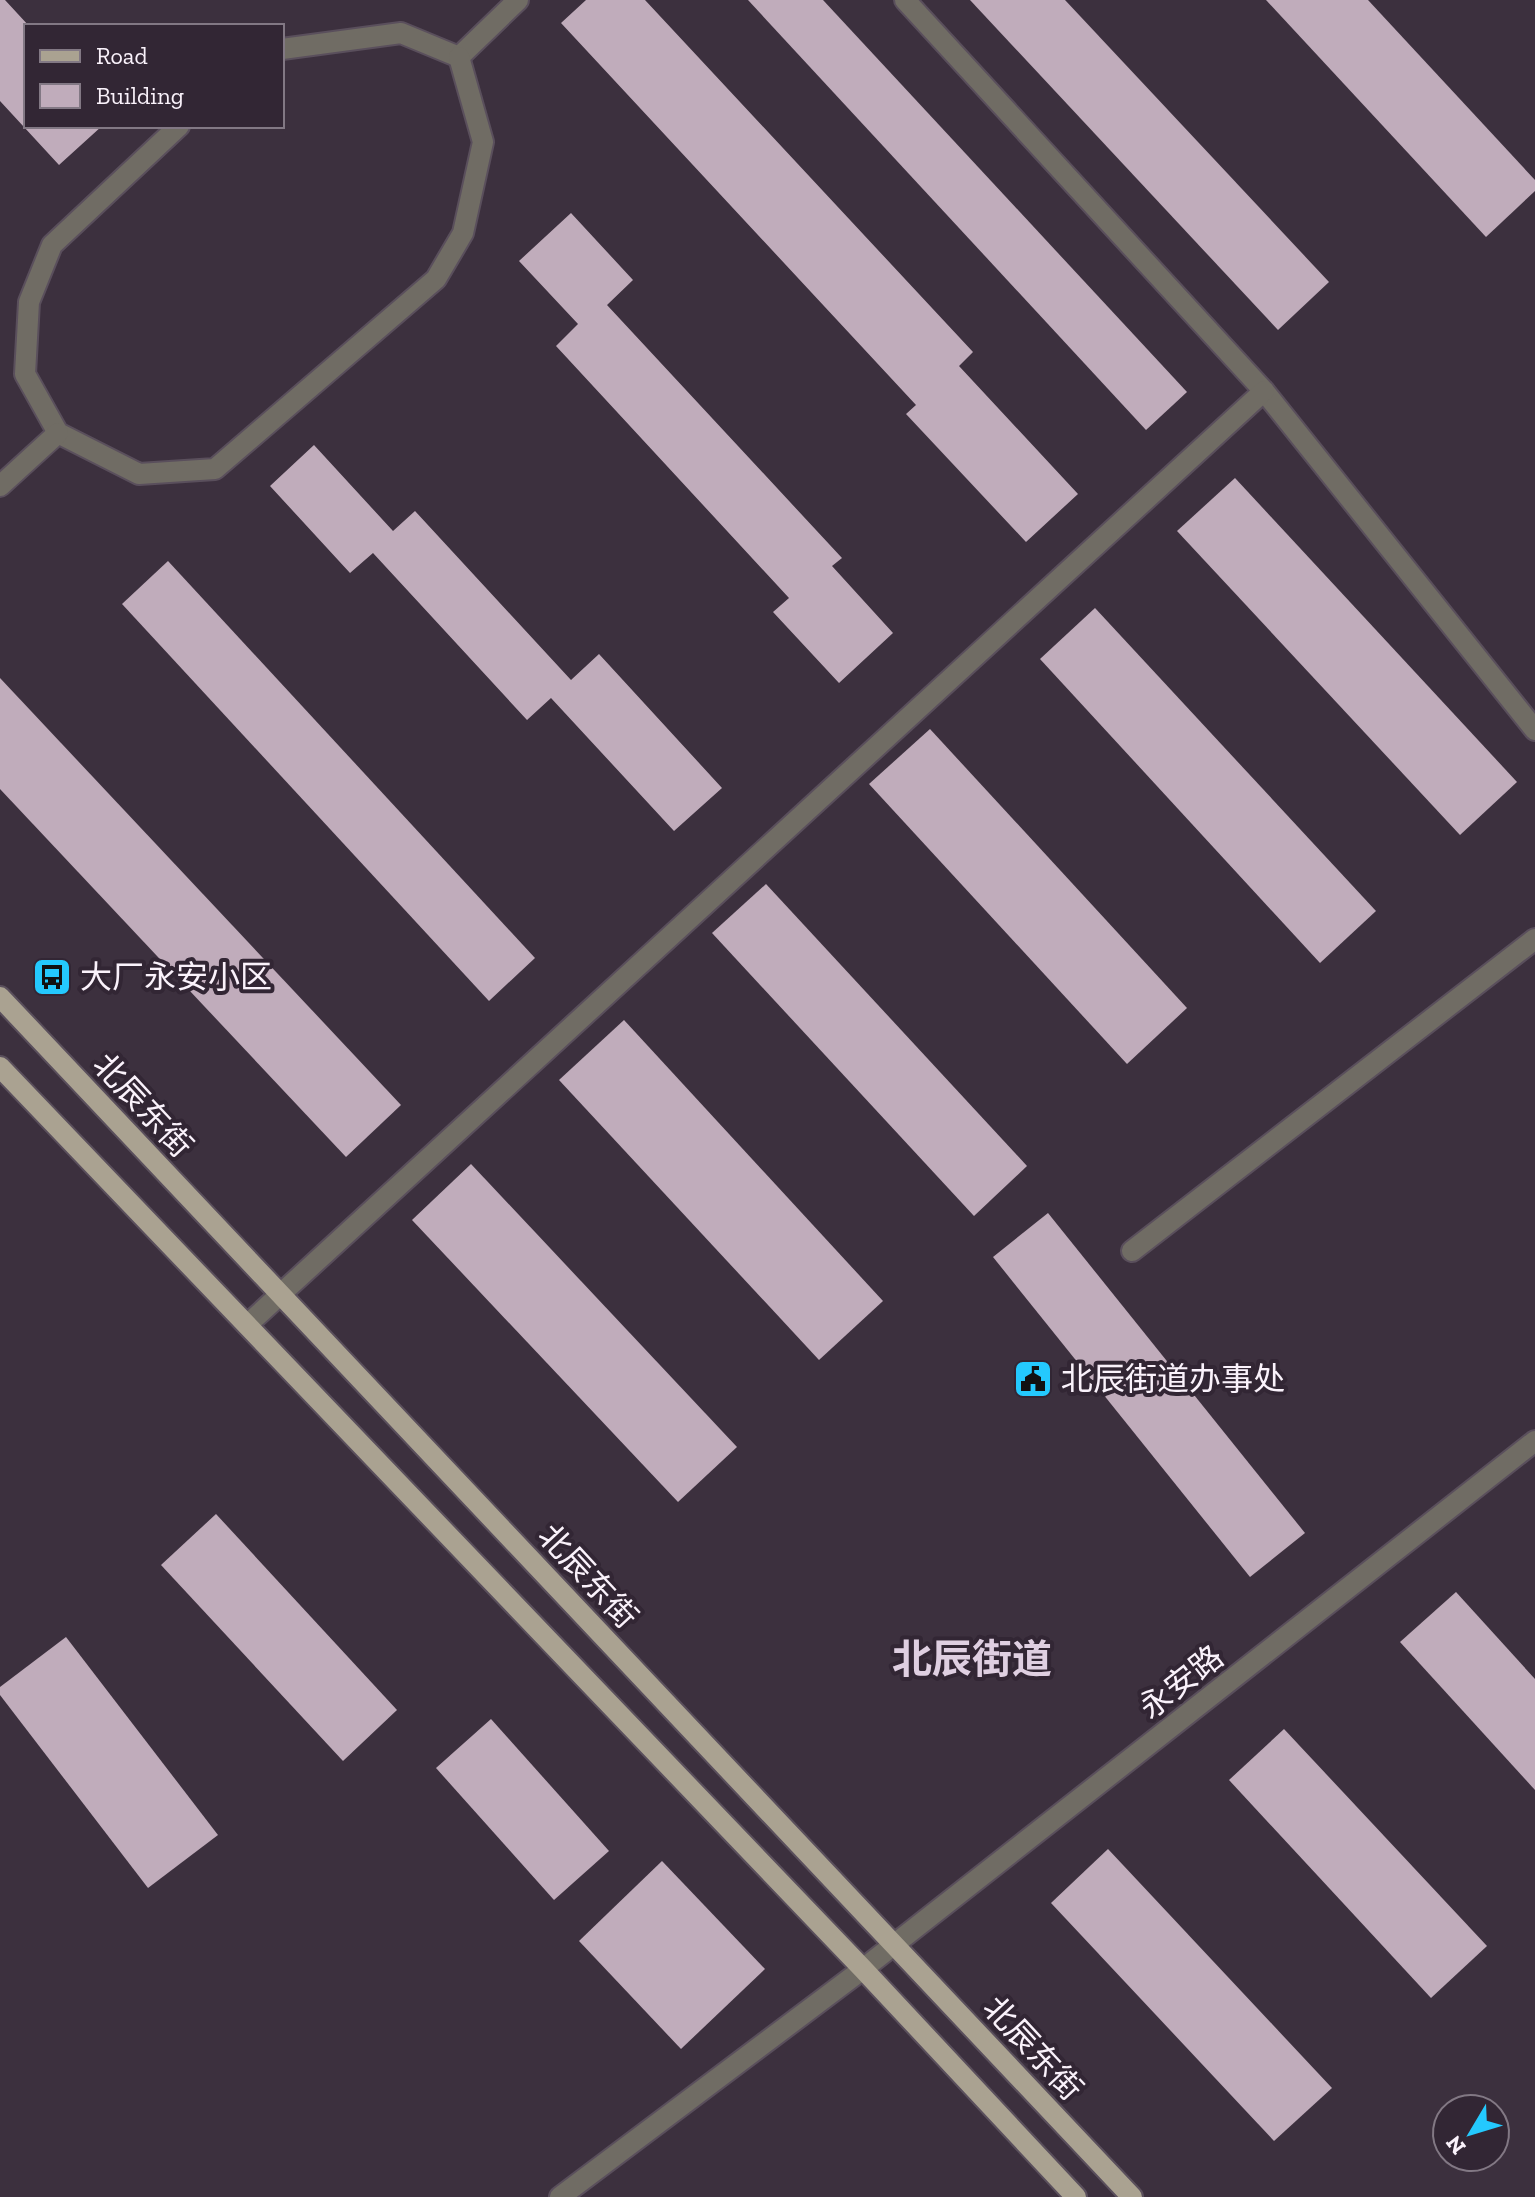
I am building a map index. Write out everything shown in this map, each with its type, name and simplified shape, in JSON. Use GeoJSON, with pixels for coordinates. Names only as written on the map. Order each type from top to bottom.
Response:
{"type":"FeatureCollection","features":[{"type":"Feature","properties":{"kind":"main road","name":"北辰东街"},"geometry":{"type":"LineString","coordinates":[[0,997],[1132,2197]]}},
{"type":"Feature","properties":{"kind":"main road"},"geometry":{"type":"LineString","coordinates":[[0,1067],[863,1969],[1076,2197]]}},
{"type":"Feature","properties":{"kind":"street"},"geometry":{"type":"LineString","coordinates":[[459,57],[518,0]]}},
{"type":"Feature","properties":{"kind":"street"},"geometry":{"type":"LineString","coordinates":[[905,0],[1264,391],[1535,730]]}},
{"type":"Feature","properties":{"kind":"street"},"geometry":{"type":"LineString","coordinates":[[284,49],[401,33],[459,57]]}},
{"type":"Feature","properties":{"kind":"street"},"geometry":{"type":"LineString","coordinates":[[177,128],[52,245],[29,302],[25,374],[58,433],[139,474],[215,469],[436,279],[463,233],[483,142],[459,57]]}},
{"type":"Feature","properties":{"kind":"street"},"geometry":{"type":"LineString","coordinates":[[247,1325],[1264,391]]}},
{"type":"Feature","properties":{"kind":"street"},"geometry":{"type":"LineString","coordinates":[[0,486],[58,433]]}},
{"type":"Feature","properties":{"kind":"street"},"geometry":{"type":"LineString","coordinates":[[1132,1251],[1535,939]]}},
{"type":"Feature","properties":{"kind":"street","name":"永安路"},"geometry":{"type":"LineString","coordinates":[[560,2197],[895,1945],[1535,1441]]}},
{"type":"Feature","properties":{"kind":"building"},"geometry":{"type":"Polygon","coordinates":[[[0,0],[5,0],[27,24],[24,24],[24,127],[0,101],[0,0]]]}},
{"type":"Feature","properties":{"kind":"building"},"geometry":{"type":"Polygon","coordinates":[[[586,0],[645,0],[973,352],[959,366],[1078,494],[1026,542],[906,414],[916,405],[561,23],[586,0]]]}},
{"type":"Feature","properties":{"kind":"building"},"geometry":{"type":"Polygon","coordinates":[[[748,0],[823,0],[1187,392],[1146,430],[748,0]]]}},
{"type":"Feature","properties":{"kind":"building"},"geometry":{"type":"Polygon","coordinates":[[[970,0],[1065,0],[1329,282],[1278,330],[970,0]]]}},
{"type":"Feature","properties":{"kind":"building"},"geometry":{"type":"Polygon","coordinates":[[[1266,0],[1368,0],[1535,180],[1535,191],[1486,237],[1266,0]]]}},
{"type":"Feature","properties":{"kind":"building"},"geometry":{"type":"Polygon","coordinates":[[[25,128],[100,128],[59,165],[25,128]]]}},
{"type":"Feature","properties":{"kind":"building"},"geometry":{"type":"Polygon","coordinates":[[[571,213],[633,280],[607,305],[842,558],[832,566],[893,633],[839,683],[773,612],[789,598],[556,346],[578,324],[519,261],[571,213]]]}},
{"type":"Feature","properties":{"kind":"building"},"geometry":{"type":"Polygon","coordinates":[[[314,445],[393,531],[415,511],[571,680],[599,654],[722,788],[674,831],[551,698],[527,720],[373,553],[350,573],[270,486],[314,445]]]}},
{"type":"Feature","properties":{"kind":"building"},"geometry":{"type":"Polygon","coordinates":[[[1235,478],[1517,782],[1460,835],[1177,531],[1235,478]]]}},
{"type":"Feature","properties":{"kind":"building"},"geometry":{"type":"Polygon","coordinates":[[[168,561],[535,958],[489,1001],[122,604],[168,561]]]}},
{"type":"Feature","properties":{"kind":"building"},"geometry":{"type":"Polygon","coordinates":[[[1095,608],[1376,911],[1320,963],[1040,659],[1095,608]]]}},
{"type":"Feature","properties":{"kind":"building"},"geometry":{"type":"Polygon","coordinates":[[[0,678],[401,1105],[346,1157],[0,789],[0,678]]]}},
{"type":"Feature","properties":{"kind":"building"},"geometry":{"type":"Polygon","coordinates":[[[930,729],[1187,1008],[1127,1064],[869,784],[930,729]]]}},
{"type":"Feature","properties":{"kind":"building"},"geometry":{"type":"Polygon","coordinates":[[[766,884],[1027,1166],[974,1216],[712,933],[766,884]]]}},
{"type":"Feature","properties":{"kind":"building"},"geometry":{"type":"Polygon","coordinates":[[[624,1020],[883,1301],[819,1360],[559,1080],[624,1020]]]}},
{"type":"Feature","properties":{"kind":"building"},"geometry":{"type":"Polygon","coordinates":[[[471,1164],[737,1447],[678,1502],[412,1220],[471,1164]]]}},
{"type":"Feature","properties":{"kind":"building"},"geometry":{"type":"Polygon","coordinates":[[[1048,1213],[1305,1533],[1250,1577],[993,1257],[1048,1213]]]}},
{"type":"Feature","properties":{"kind":"building"},"geometry":{"type":"Polygon","coordinates":[[[216,1514],[397,1710],[343,1761],[161,1565],[216,1514]]]}},
{"type":"Feature","properties":{"kind":"building"},"geometry":{"type":"Polygon","coordinates":[[[1456,1592],[1535,1679],[1535,1790],[1400,1642],[1456,1592]]]}},
{"type":"Feature","properties":{"kind":"building"},"geometry":{"type":"Polygon","coordinates":[[[66,1637],[218,1835],[148,1888],[0,1695],[0,1687],[66,1637]]]}},
{"type":"Feature","properties":{"kind":"building"},"geometry":{"type":"Polygon","coordinates":[[[491,1719],[609,1851],[554,1900],[436,1768],[491,1719]]]}},
{"type":"Feature","properties":{"kind":"building"},"geometry":{"type":"Polygon","coordinates":[[[1284,1729],[1487,1946],[1431,1998],[1229,1780],[1284,1729]]]}},
{"type":"Feature","properties":{"kind":"building"},"geometry":{"type":"Polygon","coordinates":[[[1108,1849],[1332,2088],[1274,2141],[1051,1903],[1108,1849]]]}},
{"type":"Feature","properties":{"kind":"building"},"geometry":{"type":"Polygon","coordinates":[[[662,1861],[765,1969],[681,2049],[579,1941],[662,1861]]]}},
{"type":"Feature","properties":{"kind":"place","name":"大厂永安小区"},"geometry":{"type":"Point","coordinates":[52,977]}},
{"type":"Feature","properties":{"kind":"place","name":"北辰街道办事处"},"geometry":{"type":"Point","coordinates":[1033,1379]}},
{"type":"Feature","properties":{"kind":"district","name":"北辰街道"},"geometry":{"type":"Point","coordinates":[972,1659]}}]}
